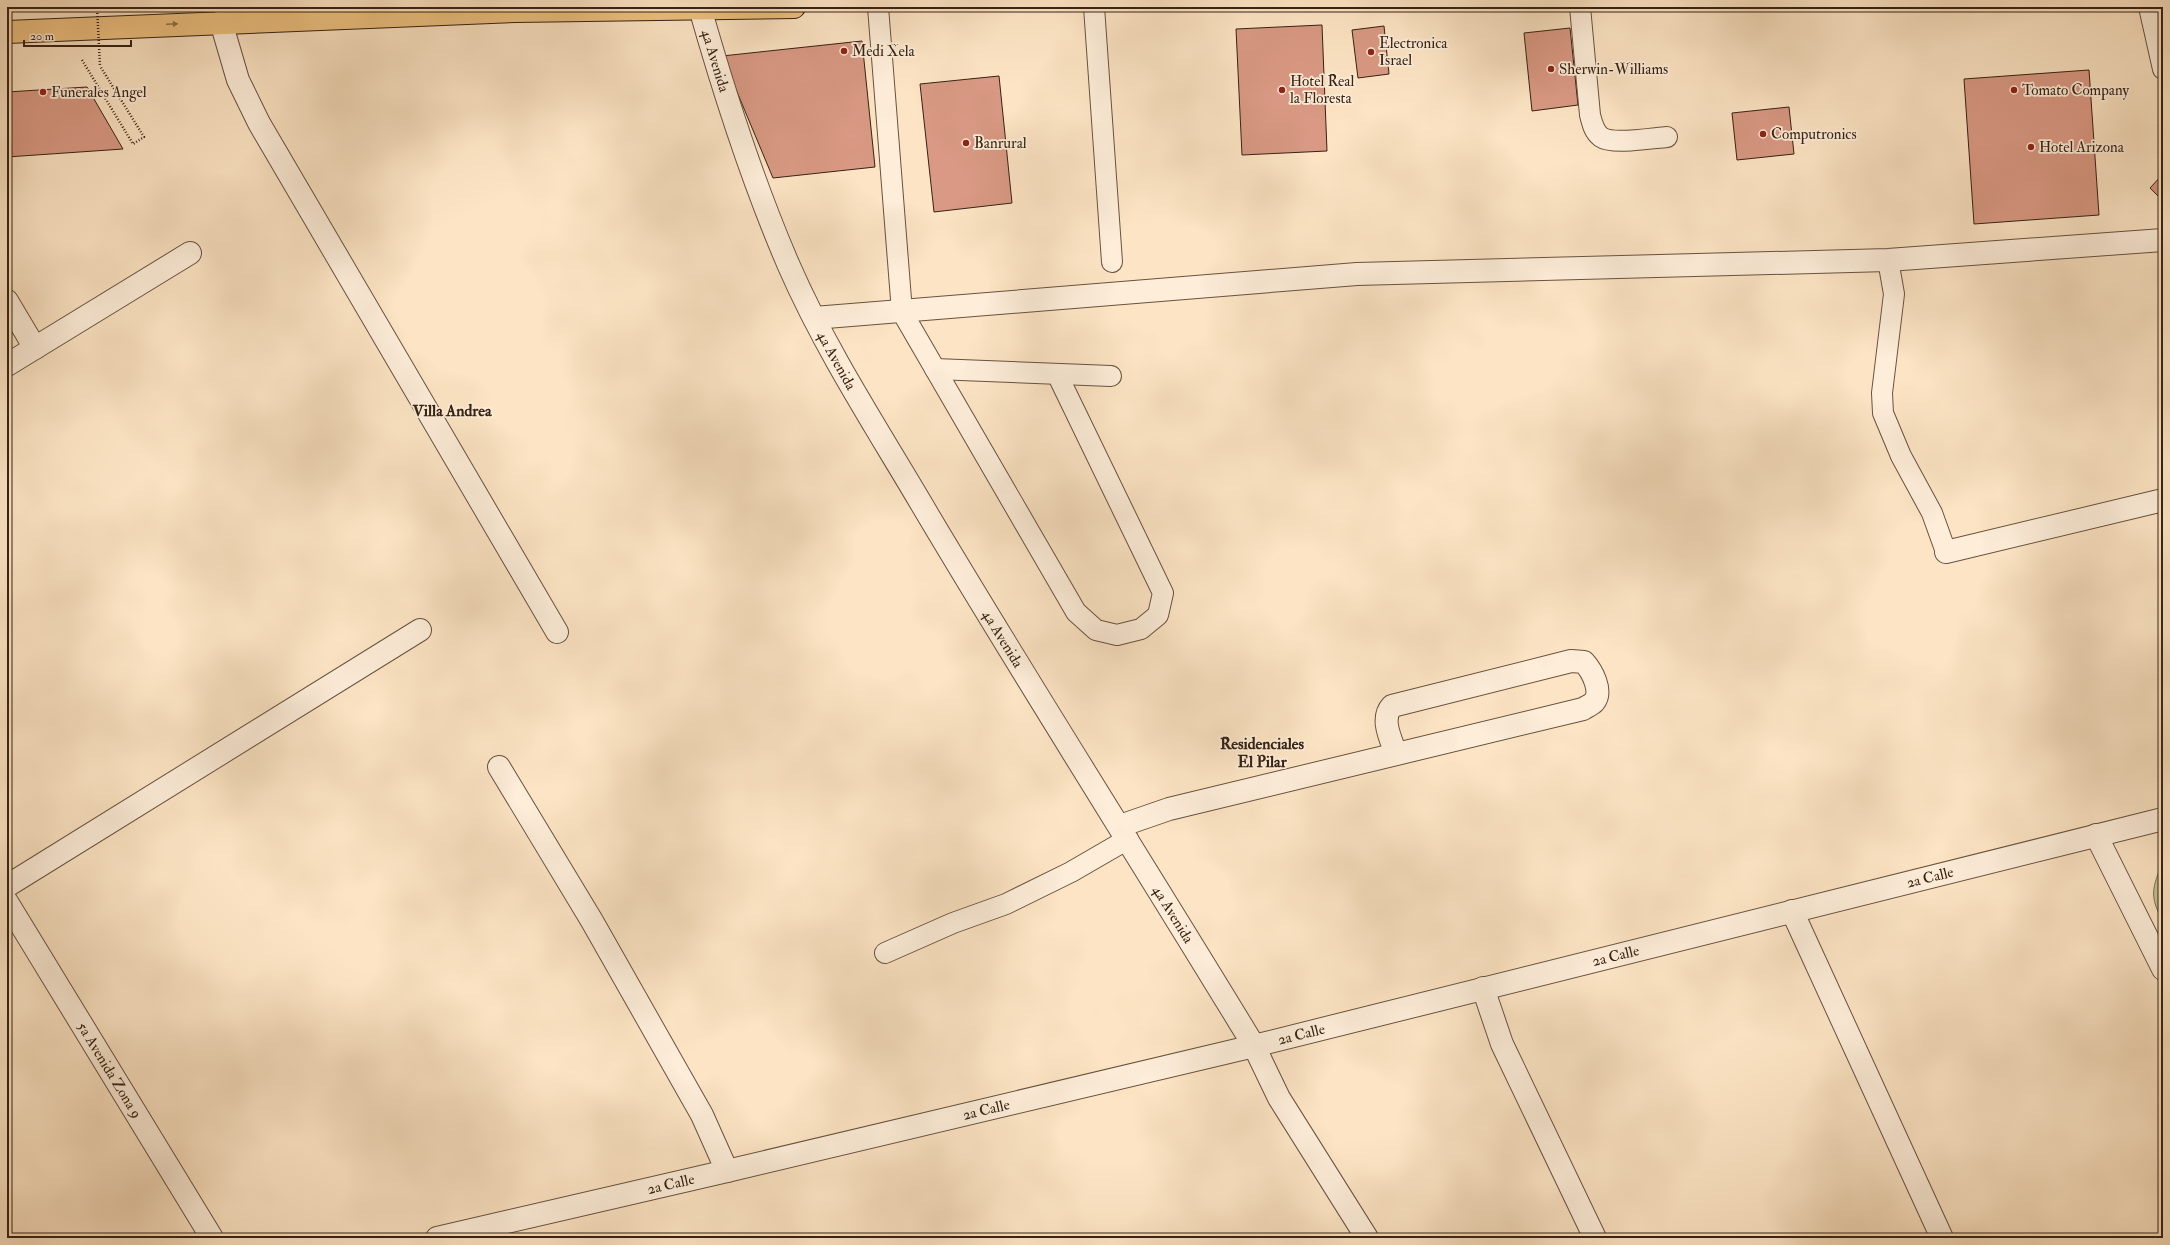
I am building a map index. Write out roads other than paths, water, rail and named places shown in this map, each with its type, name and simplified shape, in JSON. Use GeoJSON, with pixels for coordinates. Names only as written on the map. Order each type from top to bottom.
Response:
{"type":"FeatureCollection","features":[{"type":"Feature","properties":{"kind":"main road"},"geometry":{"type":"LineString","coordinates":[[7,32],[515,11],[794,7]]}},
{"type":"Feature","properties":{"kind":"street","name":"4a Avenida"},"geometry":{"type":"LineString","coordinates":[[700,8],[759,194],[790,268],[814,318],[978,599],[1124,832],[1254,1046],[1279,1098],[1367,1238]]}},
{"type":"Feature","properties":{"kind":"street"},"geometry":{"type":"LineString","coordinates":[[221,22],[228,51],[238,80],[259,123],[557,632]]}},
{"type":"Feature","properties":{"kind":"street"},"geometry":{"type":"LineString","coordinates":[[814,318],[1357,274],[1888,260],[2163,240]]}},
{"type":"Feature","properties":{"kind":"street"},"geometry":{"type":"LineString","coordinates":[[7,365],[190,253]]}},
{"type":"Feature","properties":{"kind":"street"},"geometry":{"type":"LineString","coordinates":[[7,301],[35,348]]}},
{"type":"Feature","properties":{"kind":"street"},"geometry":{"type":"LineString","coordinates":[[1946,552],[2163,500]]}},
{"type":"Feature","properties":{"kind":"street"},"geometry":{"type":"LineString","coordinates":[[7,886],[420,630]]}},
{"type":"Feature","properties":{"kind":"street"},"geometry":{"type":"LineString","coordinates":[[1124,832],[1169,809],[1583,709],[1593,703],[1597,695],[1592,672],[1584,662],[1571,661],[1392,706],[1386,712],[1385,719],[1396,754]]}},
{"type":"Feature","properties":{"kind":"street"},"geometry":{"type":"LineString","coordinates":[[498,767],[592,921],[702,1115],[727,1171]]}},
{"type":"Feature","properties":{"kind":"street","name":"2a Calle"},"geometry":{"type":"LineString","coordinates":[[437,1238],[1254,1046],[2163,819]]}},
{"type":"Feature","properties":{"kind":"street"},"geometry":{"type":"LineString","coordinates":[[2096,835],[2163,969]]}},
{"type":"Feature","properties":{"kind":"street","name":"5a Avenida Zona 9"},"geometry":{"type":"LineString","coordinates":[[7,902],[212,1238]]}},
{"type":"Feature","properties":{"kind":"street"},"geometry":{"type":"LineString","coordinates":[[1792,911],[1942,1238]]}},
{"type":"Feature","properties":{"kind":"street"},"geometry":{"type":"LineString","coordinates":[[1483,988],[1502,1044],[1595,1238]]}},
{"type":"Feature","properties":{"kind":"lane"},"geometry":{"type":"LineString","coordinates":[[878,7],[902,312],[1076,612],[1096,630],[1117,635],[1141,629],[1158,615],[1163,593],[1057,374]]}},
{"type":"Feature","properties":{"kind":"lane"},"geometry":{"type":"LineString","coordinates":[[1094,7],[1112,262]]}},
{"type":"Feature","properties":{"kind":"lane"},"geometry":{"type":"LineString","coordinates":[[1580,7],[1590,115],[1596,131],[1602,138],[1612,140],[1667,137]]}},
{"type":"Feature","properties":{"kind":"lane"},"geometry":{"type":"LineString","coordinates":[[2150,7],[2163,69]]}},
{"type":"Feature","properties":{"kind":"lane"},"geometry":{"type":"LineString","coordinates":[[1888,260],[1894,294],[1883,375],[1882,393],[1884,413],[1900,456],[1932,513],[1946,552]]}},
{"type":"Feature","properties":{"kind":"lane"},"geometry":{"type":"LineString","coordinates":[[935,369],[1111,376]]}},
{"type":"Feature","properties":{"kind":"lane"},"geometry":{"type":"LineString","coordinates":[[885,953],[952,923],[1006,904],[1071,872],[1124,832]]}},
{"type":"Feature","properties":{"kind":"place","name":"Medi Xela"},"geometry":{"type":"Point","coordinates":[844,51]}},
{"type":"Feature","properties":{"kind":"place","name":"Electronica Israel"},"geometry":{"type":"Point","coordinates":[1371,52]}},
{"type":"Feature","properties":{"kind":"place","name":"Sherwin-Williams"},"geometry":{"type":"Point","coordinates":[1551,69]}},
{"type":"Feature","properties":{"kind":"place","name":"Hotel Real la Floresta"},"geometry":{"type":"Point","coordinates":[1282,90]}},
{"type":"Feature","properties":{"kind":"place","name":"Tomato Company"},"geometry":{"type":"Point","coordinates":[2014,90]}},
{"type":"Feature","properties":{"kind":"place","name":"Funerales Angel"},"geometry":{"type":"Point","coordinates":[43,92]}},
{"type":"Feature","properties":{"kind":"place","name":"Computronics"},"geometry":{"type":"Point","coordinates":[1763,134]}},
{"type":"Feature","properties":{"kind":"place","name":"Banrural"},"geometry":{"type":"Point","coordinates":[966,143]}},
{"type":"Feature","properties":{"kind":"place","name":"Hotel Arizona"},"geometry":{"type":"Point","coordinates":[2031,147]}},
{"type":"Feature","properties":{"kind":"district","name":"Villa Andrea"},"geometry":{"type":"Point","coordinates":[452,410]}},
{"type":"Feature","properties":{"kind":"district","name":"Residenciales El Pilar"},"geometry":{"type":"Point","coordinates":[1262,752]}}]}
